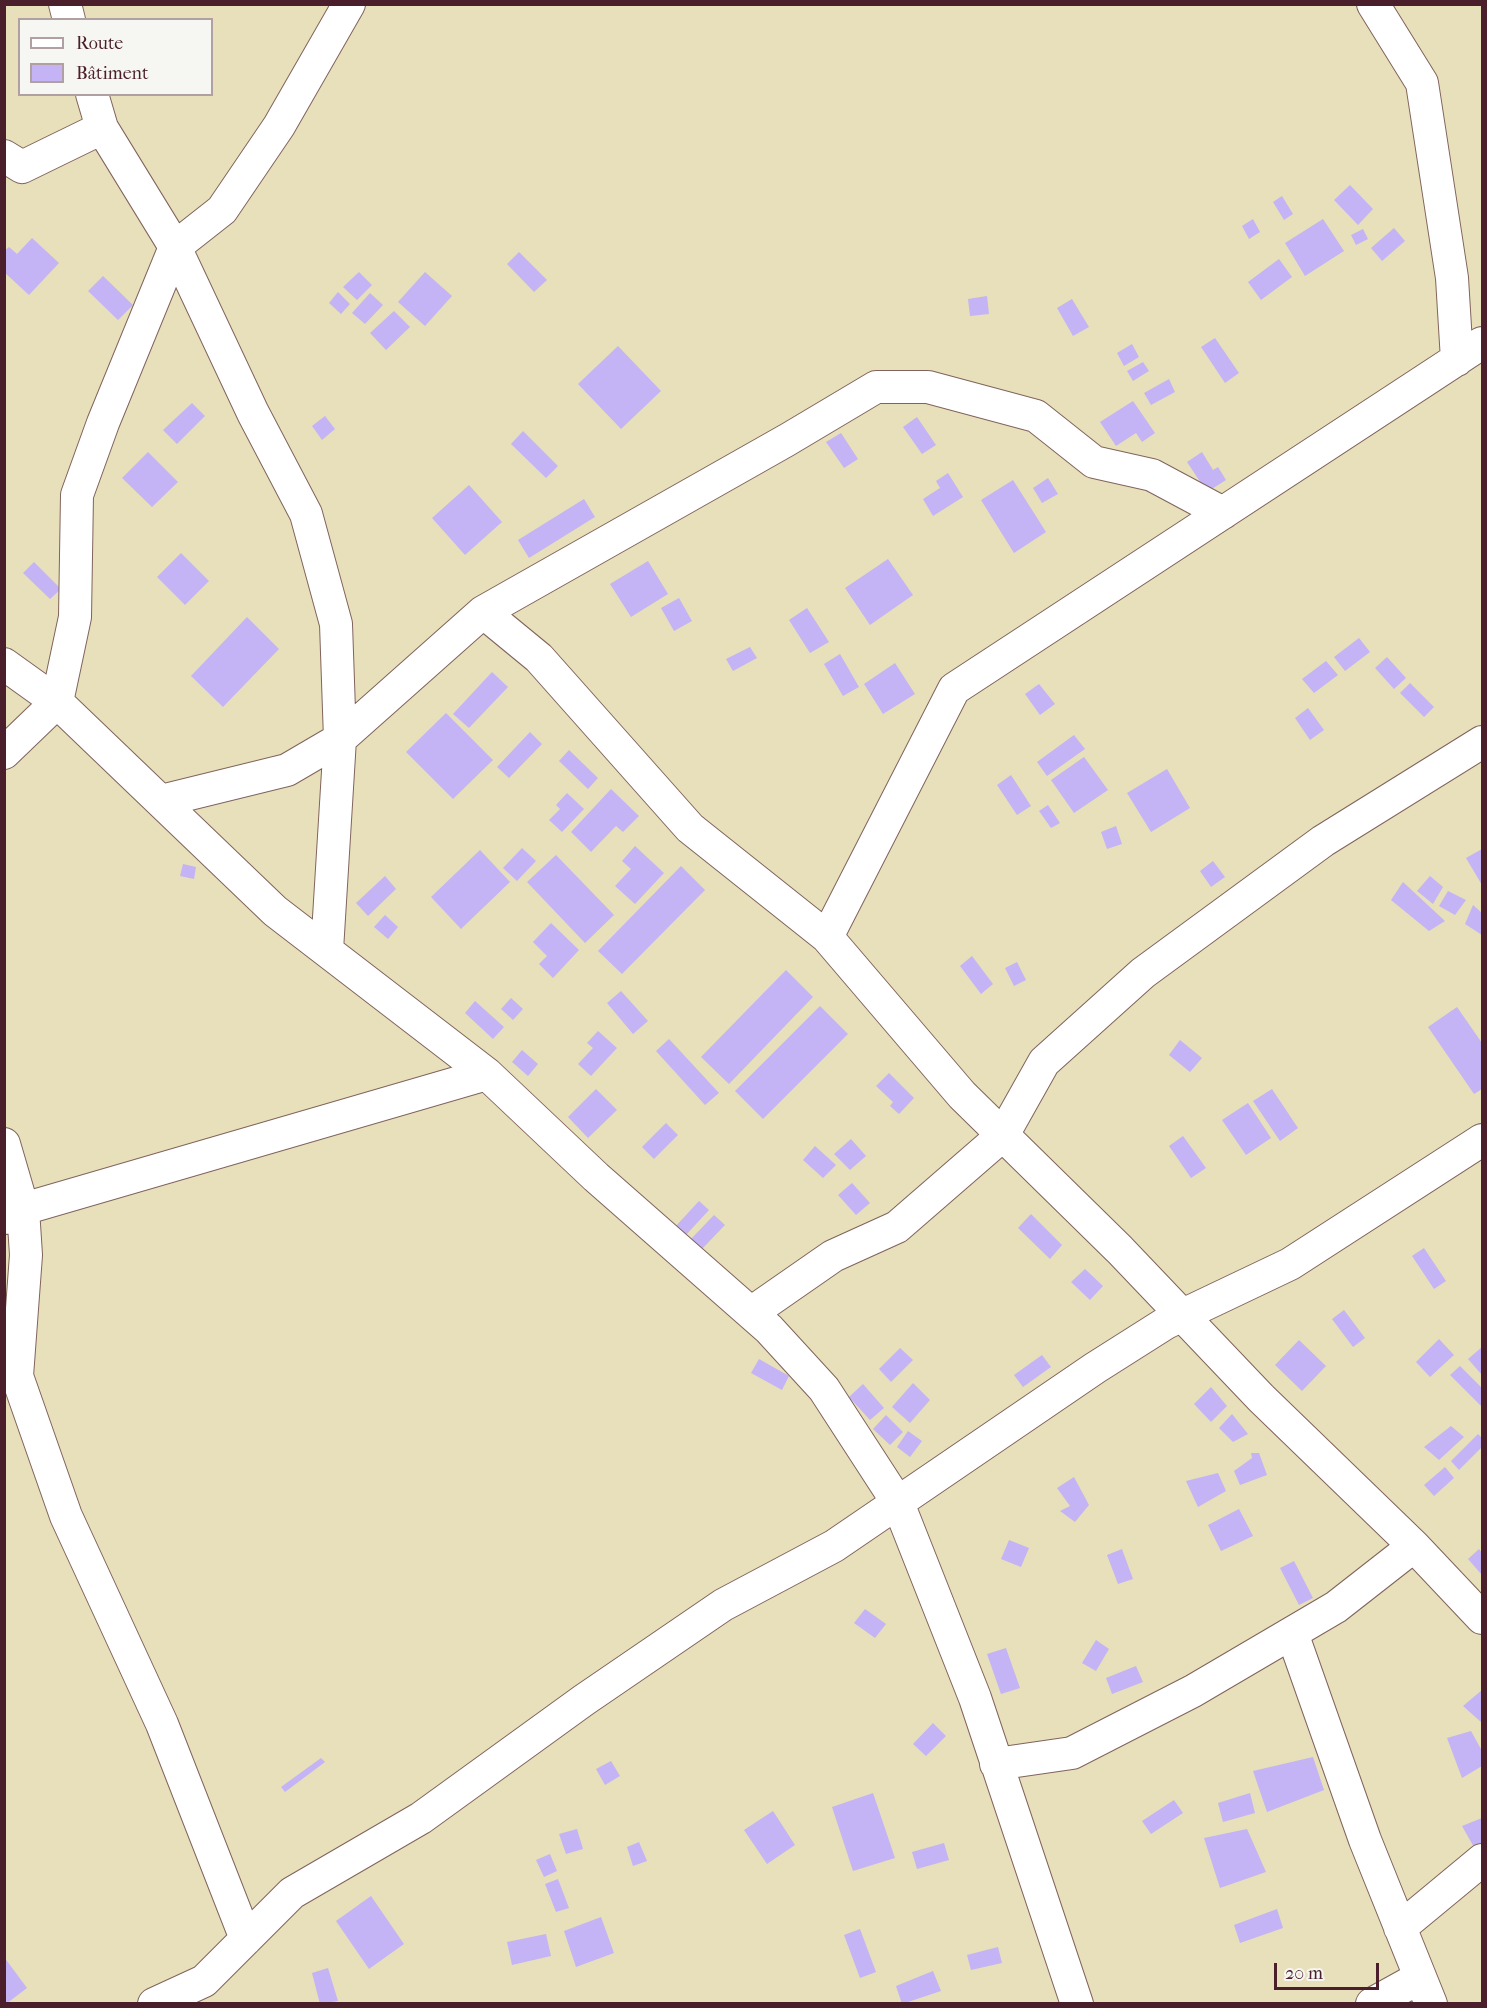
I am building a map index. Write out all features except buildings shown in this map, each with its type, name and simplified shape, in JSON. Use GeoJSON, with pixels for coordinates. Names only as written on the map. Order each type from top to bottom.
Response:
{"type":"FeatureCollection","features":[{"type":"Feature","properties":{"kind":"street"},"geometry":{"type":"LineString","coordinates":[[4,753],[57,702],[75,617],[77,495],[103,423],[176,247],[222,210],[279,126],[349,4]]}},
{"type":"Feature","properties":{"kind":"street"},"geometry":{"type":"LineString","coordinates":[[1373,4],[1422,83],[1452,278],[1457,360]]}},
{"type":"Feature","properties":{"kind":"street"},"geometry":{"type":"LineString","coordinates":[[93,96],[102,128],[176,247],[253,413],[306,514],[336,624],[340,739],[327,950]]}},
{"type":"Feature","properties":{"kind":"street"},"geometry":{"type":"LineString","coordinates":[[4,156],[22,166],[102,128]]}},
{"type":"Feature","properties":{"kind":"street"},"geometry":{"type":"LineString","coordinates":[[827,937],[954,689],[1482,343]]}},
{"type":"Feature","properties":{"kind":"street"},"geometry":{"type":"LineString","coordinates":[[161,801],[287,770],[340,739],[483,612],[788,440],[876,387],[928,387],[1036,416],[1094,462],[1152,475],[1223,513]]}},
{"type":"Feature","properties":{"kind":"street"},"geometry":{"type":"LineString","coordinates":[[483,612],[539,658],[690,828],[827,937],[962,1095],[1181,1314],[1261,1398],[1414,1546],[1482,1618]]}},
{"type":"Feature","properties":{"kind":"street"},"geometry":{"type":"LineString","coordinates":[[4,664],[57,702],[275,911],[487,1074],[596,1177],[750,1313],[824,1389],[898,1503],[975,1698],[1077,2004]]}},
{"type":"Feature","properties":{"kind":"street"},"geometry":{"type":"LineString","coordinates":[[750,1313],[833,1256],[897,1227],[1003,1135],[1044,1062],[1143,973],[1323,841],[1482,742]]}},
{"type":"Feature","properties":{"kind":"street"},"geometry":{"type":"LineString","coordinates":[[14,1213],[487,1074]]}},
{"type":"Feature","properties":{"kind":"street"},"geometry":{"type":"LineString","coordinates":[[4,1144],[14,1213],[27,1255],[17,1376],[66,1516],[162,1724],[246,1940]]}},
{"type":"Feature","properties":{"kind":"street"},"geometry":{"type":"LineString","coordinates":[[154,2004],[204,1981],[292,1893],[421,1818],[584,1700],[723,1605],[834,1546],[1095,1368],[1181,1314],[1290,1264],[1480,1146]]}},
{"type":"Feature","properties":{"kind":"street"},"geometry":{"type":"LineString","coordinates":[[996,1764],[1072,1753],[1193,1691],[1336,1607],[1414,1546]]}},
{"type":"Feature","properties":{"kind":"street"},"geometry":{"type":"LineString","coordinates":[[1293,1633],[1365,1840],[1425,1991],[1372,2004]]}},
{"type":"Feature","properties":{"kind":"street"},"geometry":{"type":"LineString","coordinates":[[1400,1928],[1482,1860]]}}]}
